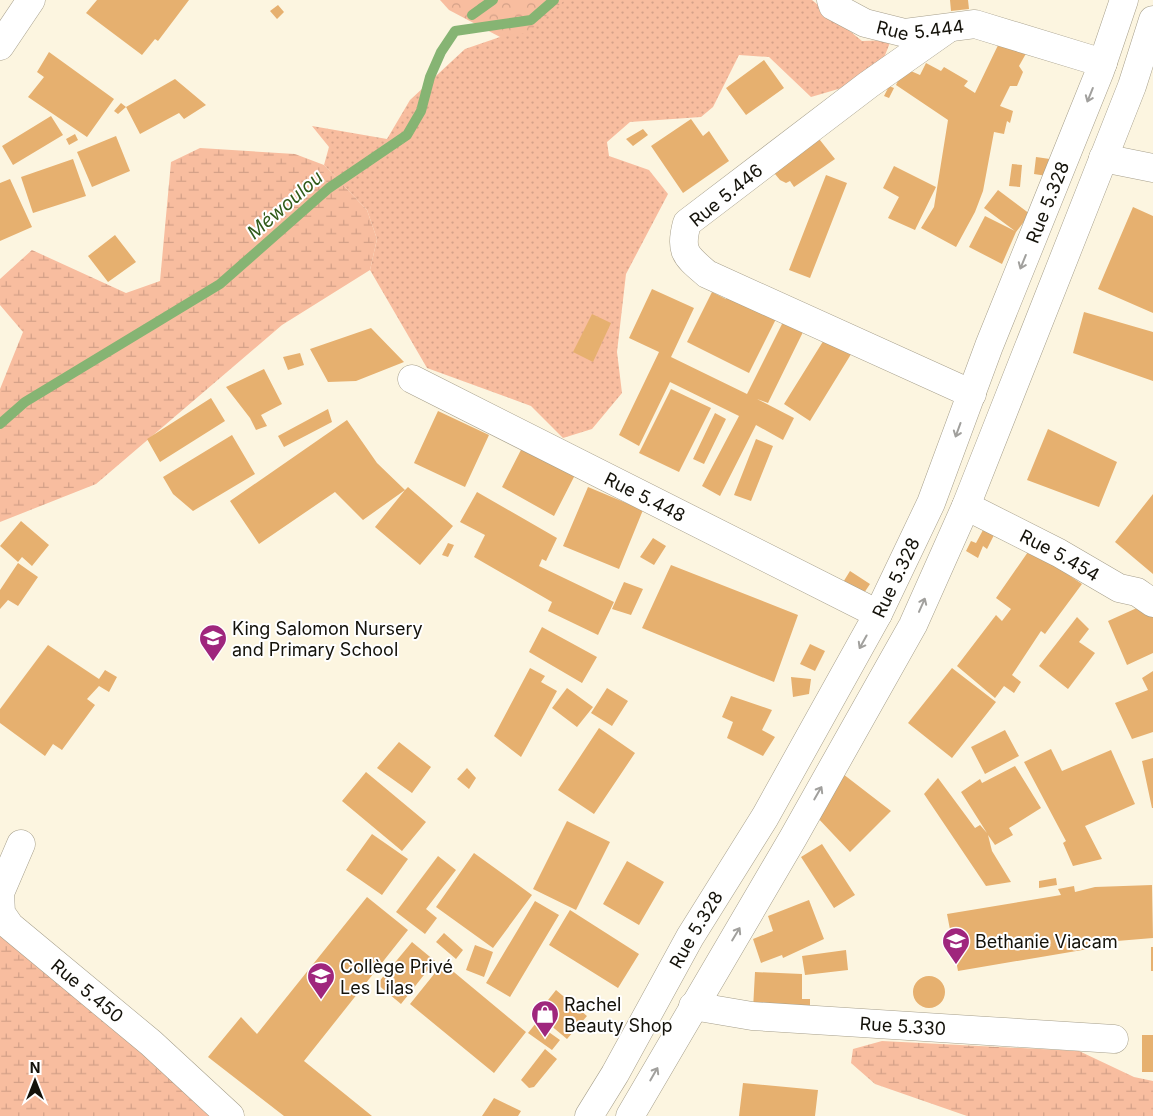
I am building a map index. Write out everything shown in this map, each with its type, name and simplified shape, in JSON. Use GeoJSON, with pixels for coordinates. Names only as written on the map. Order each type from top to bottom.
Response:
{"type":"FeatureCollection","features":[{"type":"Feature","properties":{"kind":"street"},"geometry":{"type":"LineString","coordinates":[[0,46],[31,0]]}},
{"type":"Feature","properties":{"kind":"street","name":"Rue 5.444"},"geometry":{"type":"LineString","coordinates":[[831,0],[833,6],[865,23],[905,33],[975,24],[1102,63]]}},
{"type":"Feature","properties":{"kind":"street","name":"Rue 5.328"},"geometry":{"type":"LineString","coordinates":[[589,1116],[615,1074],[690,937],[765,817],[878,614],[931,503],[1102,63],[1124,0]]}},
{"type":"Feature","properties":{"kind":"street","name":"Rue 5.328"},"geometry":{"type":"LineString","coordinates":[[630,1116],[792,838],[913,625],[966,506],[1132,86],[1153,20]]}},
{"type":"Feature","properties":{"kind":"street","name":"Rue 5.446"},"geometry":{"type":"LineString","coordinates":[[950,28],[868,85],[687,223],[682,242],[686,256],[707,274],[972,394]]}},
{"type":"Feature","properties":{"kind":"street"},"geometry":{"type":"LineString","coordinates":[[1102,158],[1153,168]]}},
{"type":"Feature","properties":{"kind":"street","name":"Rue 5.448"},"geometry":{"type":"LineString","coordinates":[[412,379],[878,614]]}},
{"type":"Feature","properties":{"kind":"street","name":"Rue 5.454"},"geometry":{"type":"LineString","coordinates":[[966,506],[1059,553],[1118,588],[1137,592],[1153,603]]}},
{"type":"Feature","properties":{"kind":"street","name":"Rue 5.450"},"geometry":{"type":"LineString","coordinates":[[20,844],[0,893],[1,913],[10,926],[150,1043],[230,1116]]}},
{"type":"Feature","properties":{"kind":"street","name":"Rue 5.330"},"geometry":{"type":"LineString","coordinates":[[693,1006],[752,1016],[1114,1039]]}},
{"type":"Feature","properties":{"kind":"green space"},"geometry":{"type":"Polygon","coordinates":[[[440,0],[565,0],[527,33],[500,37],[449,10],[440,0]]]}},
{"type":"Feature","properties":{"kind":"green space"},"geometry":{"type":"Polygon","coordinates":[[[536,0],[812,0],[862,41],[891,40],[880,68],[869,80],[811,97],[769,57],[739,55],[713,107],[701,117],[630,122],[607,142],[609,156],[649,170],[668,194],[626,274],[617,352],[622,393],[592,429],[563,438],[531,406],[427,368],[370,270],[377,239],[367,210],[324,165],[329,147],[312,126],[387,139],[410,100],[465,49],[500,37],[536,0]]]}},
{"type":"Feature","properties":{"kind":"green space"},"geometry":{"type":"Polygon","coordinates":[[[200,148],[295,154],[324,165],[367,210],[377,239],[370,270],[282,325],[96,484],[0,522],[0,389],[23,332],[0,305],[0,279],[32,250],[126,293],[160,281],[171,162],[200,148]]]}},
{"type":"Feature","properties":{"kind":"green space"},"geometry":{"type":"Polygon","coordinates":[[[0,927],[223,1116],[0,1116],[0,927]]]}},
{"type":"Feature","properties":{"kind":"green space"},"geometry":{"type":"Polygon","coordinates":[[[882,1041],[1079,1051],[1134,1077],[1153,1081],[1153,1116],[967,1116],[875,1084],[851,1063],[853,1049],[882,1041]]]}},
{"type":"Feature","properties":{"kind":"building"},"geometry":{"type":"Polygon","coordinates":[[[97,0],[189,0],[158,41],[155,39],[142,55],[86,13],[97,0]]]}},
{"type":"Feature","properties":{"kind":"building"},"geometry":{"type":"Polygon","coordinates":[[[950,0],[968,0],[969,9],[951,11],[950,0]]]}},
{"type":"Feature","properties":{"kind":"building"},"geometry":{"type":"Polygon","coordinates":[[[278,5],[284,12],[277,19],[270,11],[278,5]]]}},
{"type":"Feature","properties":{"kind":"building"},"geometry":{"type":"Polygon","coordinates":[[[1001,39],[1028,50],[1019,66],[1023,72],[1017,86],[1010,86],[1000,106],[1013,111],[1010,123],[1007,121],[1004,134],[994,132],[983,191],[975,212],[956,247],[921,228],[934,207],[948,120],[896,85],[904,68],[920,75],[926,63],[941,71],[944,67],[968,81],[964,86],[975,93],[1001,39]]]}},
{"type":"Feature","properties":{"kind":"building"},"geometry":{"type":"Polygon","coordinates":[[[49,52],[114,99],[87,137],[28,97],[44,77],[37,72],[49,52]]]}},
{"type":"Feature","properties":{"kind":"building"},"geometry":{"type":"Polygon","coordinates":[[[764,60],[784,88],[746,115],[726,88],[764,60]]]}},
{"type":"Feature","properties":{"kind":"building"},"geometry":{"type":"Polygon","coordinates":[[[175,79],[206,105],[184,119],[179,113],[140,134],[126,107],[175,79]]]}},
{"type":"Feature","properties":{"kind":"building"},"geometry":{"type":"Polygon","coordinates":[[[889,86],[894,88],[889,98],[884,96],[889,86]]]}},
{"type":"Feature","properties":{"kind":"building"},"geometry":{"type":"Polygon","coordinates":[[[121,103],[126,107],[118,114],[114,111],[121,103]]]}},
{"type":"Feature","properties":{"kind":"building"},"geometry":{"type":"Polygon","coordinates":[[[51,116],[63,135],[13,165],[2,146],[51,116]]]}},
{"type":"Feature","properties":{"kind":"building"},"geometry":{"type":"Polygon","coordinates":[[[691,119],[703,136],[709,131],[729,161],[683,193],[651,146],[691,119]]]}},
{"type":"Feature","properties":{"kind":"building"},"geometry":{"type":"Polygon","coordinates":[[[643,129],[648,135],[633,146],[626,139],[643,129]]]}},
{"type":"Feature","properties":{"kind":"building"},"geometry":{"type":"Polygon","coordinates":[[[75,134],[78,140],[69,145],[66,139],[75,134]]]}},
{"type":"Feature","properties":{"kind":"building"},"geometry":{"type":"Polygon","coordinates":[[[816,135],[835,159],[794,187],[790,181],[786,183],[780,180],[770,168],[816,135]]]}},
{"type":"Feature","properties":{"kind":"building"},"geometry":{"type":"Polygon","coordinates":[[[116,136],[130,171],[92,187],[77,152],[116,136]]]}},
{"type":"Feature","properties":{"kind":"building"},"geometry":{"type":"Polygon","coordinates":[[[1036,157],[1050,159],[1047,176],[1034,174],[1036,157]]]}},
{"type":"Feature","properties":{"kind":"building"},"geometry":{"type":"Polygon","coordinates":[[[73,159],[86,196],[33,213],[21,177],[73,159]]]}},
{"type":"Feature","properties":{"kind":"building"},"geometry":{"type":"Polygon","coordinates":[[[1012,164],[1022,165],[1020,187],[1009,186],[1012,164]]]}},
{"type":"Feature","properties":{"kind":"building"},"geometry":{"type":"Polygon","coordinates":[[[894,166],[936,187],[915,230],[888,218],[899,197],[883,188],[894,166]]]}},
{"type":"Feature","properties":{"kind":"building"},"geometry":{"type":"Polygon","coordinates":[[[826,175],[847,183],[810,278],[789,270],[826,175]]]}},
{"type":"Feature","properties":{"kind":"building"},"geometry":{"type":"Polygon","coordinates":[[[10,179],[32,227],[0,241],[0,183],[10,179]]]}},
{"type":"Feature","properties":{"kind":"building"},"geometry":{"type":"Polygon","coordinates":[[[998,190],[1030,214],[1016,232],[1002,264],[969,247],[985,216],[1015,231],[984,208],[998,190]]]}},
{"type":"Feature","properties":{"kind":"building"},"geometry":{"type":"Polygon","coordinates":[[[1133,207],[1153,216],[1153,313],[1098,289],[1133,207]]]}},
{"type":"Feature","properties":{"kind":"building"},"geometry":{"type":"Polygon","coordinates":[[[115,235],[136,262],[108,282],[88,256],[115,235]]]}},
{"type":"Feature","properties":{"kind":"building"},"geometry":{"type":"Polygon","coordinates":[[[652,289],[694,308],[671,357],[747,394],[784,320],[804,330],[768,403],[757,399],[794,418],[783,440],[756,425],[720,496],[702,486],[739,416],[670,382],[639,446],[619,435],[659,352],[629,338],[652,289]]]}},
{"type":"Feature","properties":{"kind":"building"},"geometry":{"type":"Polygon","coordinates":[[[712,292],[726,299],[730,292],[776,319],[749,373],[687,342],[712,292]]]}},
{"type":"Feature","properties":{"kind":"building"},"geometry":{"type":"Polygon","coordinates":[[[1084,312],[1153,332],[1153,381],[1073,353],[1084,312]]]}},
{"type":"Feature","properties":{"kind":"building"},"geometry":{"type":"Polygon","coordinates":[[[592,314],[611,323],[593,362],[573,352],[592,314]]]}},
{"type":"Feature","properties":{"kind":"building"},"geometry":{"type":"Polygon","coordinates":[[[371,328],[404,362],[356,381],[328,382],[310,349],[371,328]]]}},
{"type":"Feature","properties":{"kind":"building"},"geometry":{"type":"Polygon","coordinates":[[[827,335],[853,351],[810,421],[784,404],[827,335]]]}},
{"type":"Feature","properties":{"kind":"building"},"geometry":{"type":"Polygon","coordinates":[[[300,353],[304,365],[288,370],[283,357],[300,353]]]}},
{"type":"Feature","properties":{"kind":"building"},"geometry":{"type":"Polygon","coordinates":[[[264,369],[282,404],[261,415],[267,426],[256,430],[250,418],[226,387],[264,369]]]}},
{"type":"Feature","properties":{"kind":"building"},"geometry":{"type":"Polygon","coordinates":[[[671,389],[711,408],[679,472],[639,453],[671,389]]]}},
{"type":"Feature","properties":{"kind":"building"},"geometry":{"type":"Polygon","coordinates":[[[211,398],[225,421],[160,462],[147,439],[211,398]]]}},
{"type":"Feature","properties":{"kind":"building"},"geometry":{"type":"Polygon","coordinates":[[[328,409],[332,422],[284,447],[278,436],[328,409]]]}},
{"type":"Feature","properties":{"kind":"building"},"geometry":{"type":"Polygon","coordinates":[[[438,411],[489,435],[465,487],[414,463],[438,411]]]}},
{"type":"Feature","properties":{"kind":"building"},"geometry":{"type":"Polygon","coordinates":[[[715,413],[726,419],[704,464],[693,459],[715,413]]]}},
{"type":"Feature","properties":{"kind":"building"},"geometry":{"type":"Polygon","coordinates":[[[347,420],[377,463],[405,490],[363,520],[335,492],[259,544],[230,501],[347,420]]]}},
{"type":"Feature","properties":{"kind":"building"},"geometry":{"type":"Polygon","coordinates":[[[1048,429],[1117,462],[1099,507],[1027,480],[1048,429]]]}},
{"type":"Feature","properties":{"kind":"building"},"geometry":{"type":"Polygon","coordinates":[[[232,435],[255,474],[193,511],[173,494],[163,477],[232,435]]]}},
{"type":"Feature","properties":{"kind":"building"},"geometry":{"type":"Polygon","coordinates":[[[756,439],[773,446],[751,501],[734,495],[756,439]]]}},
{"type":"Feature","properties":{"kind":"building"},"geometry":{"type":"Polygon","coordinates":[[[524,444],[576,473],[554,516],[502,487],[524,444]]]}},
{"type":"Feature","properties":{"kind":"building"},"geometry":{"type":"Polygon","coordinates":[[[408,487],[453,526],[420,565],[375,527],[408,487]]]}},
{"type":"Feature","properties":{"kind":"building"},"geometry":{"type":"Polygon","coordinates":[[[588,487],[643,510],[619,569],[563,546],[588,487]]]}},
{"type":"Feature","properties":{"kind":"building"},"geometry":{"type":"Polygon","coordinates":[[[477,492],[557,538],[546,561],[542,559],[539,566],[614,602],[598,635],[548,611],[552,602],[474,557],[485,535],[460,522],[477,492]]]}},
{"type":"Feature","properties":{"kind":"building"},"geometry":{"type":"Polygon","coordinates":[[[1153,494],[1153,574],[1115,542],[1153,494]]]}},
{"type":"Feature","properties":{"kind":"building"},"geometry":{"type":"Polygon","coordinates":[[[21,521],[49,545],[32,566],[22,557],[18,562],[0,546],[21,521]]]}},
{"type":"Feature","properties":{"kind":"building"},"geometry":{"type":"Polygon","coordinates":[[[983,530],[994,535],[987,549],[983,546],[978,558],[966,551],[971,541],[976,543],[983,530]]]}},
{"type":"Feature","properties":{"kind":"building"},"geometry":{"type":"Polygon","coordinates":[[[653,538],[666,546],[654,565],[640,557],[653,538]]]}},
{"type":"Feature","properties":{"kind":"building"},"geometry":{"type":"Polygon","coordinates":[[[448,543],[454,545],[448,557],[442,555],[448,543]]]}},
{"type":"Feature","properties":{"kind":"building"},"geometry":{"type":"Polygon","coordinates":[[[1030,549],[1082,584],[1045,634],[1041,631],[1012,675],[1021,682],[1014,693],[1004,686],[995,698],[957,666],[996,615],[1002,621],[1011,609],[996,598],[1030,549]]]}},
{"type":"Feature","properties":{"kind":"building"},"geometry":{"type":"Polygon","coordinates":[[[18,563],[38,577],[18,606],[8,600],[0,609],[0,590],[18,563]]]}},
{"type":"Feature","properties":{"kind":"building"},"geometry":{"type":"Polygon","coordinates":[[[671,565],[798,615],[774,682],[642,628],[671,565]]]}},
{"type":"Feature","properties":{"kind":"building"},"geometry":{"type":"Polygon","coordinates":[[[850,571],[870,584],[862,596],[842,584],[850,571]]]}},
{"type":"Feature","properties":{"kind":"building"},"geometry":{"type":"Polygon","coordinates":[[[624,582],[643,589],[631,615],[612,609],[624,582]]]}},
{"type":"Feature","properties":{"kind":"building"},"geometry":{"type":"Polygon","coordinates":[[[1148,603],[1153,615],[1153,653],[1127,665],[1108,621],[1148,603]]]}},
{"type":"Feature","properties":{"kind":"building"},"geometry":{"type":"Polygon","coordinates":[[[1077,617],[1089,629],[1079,642],[1095,653],[1068,689],[1039,666],[1077,617]]]}},
{"type":"Feature","properties":{"kind":"building"},"geometry":{"type":"Polygon","coordinates":[[[542,627],[597,657],[582,683],[529,652],[542,627]]]}},
{"type":"Feature","properties":{"kind":"building"},"geometry":{"type":"Polygon","coordinates":[[[810,644],[825,651],[815,671],[800,664],[810,644]]]}},
{"type":"Feature","properties":{"kind":"building"},"geometry":{"type":"Polygon","coordinates":[[[48,645],[99,679],[105,670],[117,677],[109,692],[99,686],[87,699],[95,705],[62,750],[53,744],[45,756],[0,723],[0,709],[48,645]]]}},
{"type":"Feature","properties":{"kind":"building"},"geometry":{"type":"Polygon","coordinates":[[[530,668],[545,676],[541,682],[557,691],[521,757],[494,736],[530,668]]]}},
{"type":"Feature","properties":{"kind":"building"},"geometry":{"type":"Polygon","coordinates":[[[952,668],[996,702],[952,758],[908,723],[952,668]]]}},
{"type":"Feature","properties":{"kind":"building"},"geometry":{"type":"Polygon","coordinates":[[[1153,671],[1153,732],[1132,739],[1115,703],[1148,690],[1142,678],[1153,671]]]}},
{"type":"Feature","properties":{"kind":"building"},"geometry":{"type":"Polygon","coordinates":[[[791,677],[811,679],[809,694],[793,697],[791,677]]]}},
{"type":"Feature","properties":{"kind":"building"},"geometry":{"type":"Polygon","coordinates":[[[567,688],[593,707],[577,727],[552,708],[567,688]]]}},
{"type":"Feature","properties":{"kind":"building"},"geometry":{"type":"Polygon","coordinates":[[[607,688],[628,701],[612,726],[591,713],[607,688]]]}},
{"type":"Feature","properties":{"kind":"building"},"geometry":{"type":"Polygon","coordinates":[[[731,696],[772,710],[762,730],[775,737],[763,756],[727,738],[733,722],[722,717],[731,696]]]}},
{"type":"Feature","properties":{"kind":"building"},"geometry":{"type":"Polygon","coordinates":[[[599,728],[635,753],[594,814],[558,790],[599,728]]]}},
{"type":"Feature","properties":{"kind":"building"},"geometry":{"type":"Polygon","coordinates":[[[1005,730],[1019,756],[985,774],[971,747],[1005,730]]]}},
{"type":"Feature","properties":{"kind":"building"},"geometry":{"type":"Polygon","coordinates":[[[399,742],[431,767],[412,793],[377,768],[399,742]]]}},
{"type":"Feature","properties":{"kind":"building"},"geometry":{"type":"Polygon","coordinates":[[[1051,749],[1062,771],[1111,750],[1135,804],[1085,826],[1102,859],[1073,866],[1063,843],[1066,841],[1024,762],[1051,749]]]}},
{"type":"Feature","properties":{"kind":"building"},"geometry":{"type":"Polygon","coordinates":[[[1153,758],[1153,808],[1152,808],[1142,761],[1153,758]]]}},
{"type":"Feature","properties":{"kind":"building"},"geometry":{"type":"Polygon","coordinates":[[[1015,766],[1041,808],[1009,828],[1013,835],[995,845],[988,835],[992,851],[1011,882],[986,886],[924,794],[938,778],[975,828],[980,825],[987,833],[961,792],[980,779],[982,783],[1015,766]]]}},
{"type":"Feature","properties":{"kind":"building"},"geometry":{"type":"Polygon","coordinates":[[[467,768],[476,778],[469,789],[457,779],[467,768]]]}},
{"type":"Feature","properties":{"kind":"building"},"geometry":{"type":"Polygon","coordinates":[[[366,772],[426,822],[402,851],[342,801],[366,772]]]}},
{"type":"Feature","properties":{"kind":"building"},"geometry":{"type":"Polygon","coordinates":[[[843,774],[891,811],[850,852],[815,815],[843,774]]]}},
{"type":"Feature","properties":{"kind":"building"},"geometry":{"type":"Polygon","coordinates":[[[567,821],[610,842],[576,910],[533,889],[567,821]]]}},
{"type":"Feature","properties":{"kind":"building"},"geometry":{"type":"Polygon","coordinates":[[[372,834],[408,859],[382,895],[346,870],[372,834]]]}},
{"type":"Feature","properties":{"kind":"building"},"geometry":{"type":"Polygon","coordinates":[[[822,844],[855,895],[834,908],[801,857],[822,844]]]}},
{"type":"Feature","properties":{"kind":"building"},"geometry":{"type":"Polygon","coordinates":[[[474,853],[532,895],[493,948],[436,907],[474,853]]]}},
{"type":"Feature","properties":{"kind":"building"},"geometry":{"type":"Polygon","coordinates":[[[438,856],[456,870],[426,909],[437,918],[425,934],[396,912],[438,856]]]}},
{"type":"Feature","properties":{"kind":"building"},"geometry":{"type":"Polygon","coordinates":[[[627,861],[664,882],[639,925],[603,904],[627,861]]]}},
{"type":"Feature","properties":{"kind":"building"},"geometry":{"type":"Polygon","coordinates":[[[1056,878],[1057,885],[1039,888],[1039,881],[1056,878]]]}},
{"type":"Feature","properties":{"kind":"building"},"geometry":{"type":"Polygon","coordinates":[[[1152,885],[1153,938],[1105,942],[1106,946],[958,971],[947,914],[1061,895],[1058,889],[1074,886],[1075,892],[1095,887],[1152,885]]]}},
{"type":"Feature","properties":{"kind":"building"},"geometry":{"type":"Polygon","coordinates":[[[367,897],[408,930],[304,1061],[372,1116],[284,1116],[208,1057],[241,1017],[257,1034],[367,897]]]}},
{"type":"Feature","properties":{"kind":"building"},"geometry":{"type":"Polygon","coordinates":[[[809,900],[824,939],[783,958],[782,955],[761,963],[753,939],[773,931],[768,916],[809,900]]]}},
{"type":"Feature","properties":{"kind":"building"},"geometry":{"type":"Polygon","coordinates":[[[535,901],[559,915],[510,997],[486,983],[535,901]]]}},
{"type":"Feature","properties":{"kind":"building"},"geometry":{"type":"Polygon","coordinates":[[[570,910],[639,954],[618,988],[549,945],[570,910]]]}},
{"type":"Feature","properties":{"kind":"building"},"geometry":{"type":"Polygon","coordinates":[[[444,933],[463,950],[456,959],[436,942],[444,933]]]}},
{"type":"Feature","properties":{"kind":"building"},"geometry":{"type":"Polygon","coordinates":[[[412,942],[435,961],[401,1004],[377,984],[412,942]]]}},
{"type":"Feature","properties":{"kind":"building"},"geometry":{"type":"Polygon","coordinates":[[[475,945],[493,952],[484,977],[466,970],[475,945]]]}},
{"type":"Feature","properties":{"kind":"building"},"geometry":{"type":"Polygon","coordinates":[[[1151,947],[1153,947],[1153,971],[1151,971],[1151,947]]]}},
{"type":"Feature","properties":{"kind":"building"},"geometry":{"type":"Polygon","coordinates":[[[846,950],[848,970],[805,975],[802,956],[846,950]]]}},
{"type":"Feature","properties":{"kind":"building"},"geometry":{"type":"Polygon","coordinates":[[[443,963],[526,1032],[494,1073],[410,1004],[443,963]]]}},
{"type":"Feature","properties":{"kind":"building"},"geometry":{"type":"Polygon","coordinates":[[[755,972],[802,974],[802,999],[810,999],[810,1007],[753,1009],[755,972]]]}},
{"type":"Feature","properties":{"kind":"building"},"geometry":{"type":"Polygon","coordinates":[[[929,976],[935,977],[940,981],[944,986],[944,998],[940,1003],[935,1007],[929,1008],[923,1007],[918,1003],[914,998],[913,992],[914,986],[918,981],[923,977],[929,976]]]}},
{"type":"Feature","properties":{"kind":"building"},"geometry":{"type":"Polygon","coordinates":[[[556,990],[587,1016],[567,1039],[537,1014],[556,990]]]}},
{"type":"Feature","properties":{"kind":"building"},"geometry":{"type":"Polygon","coordinates":[[[536,1023],[560,1040],[552,1050],[528,1033],[536,1023]]]}},
{"type":"Feature","properties":{"kind":"building"},"geometry":{"type":"Polygon","coordinates":[[[1142,1035],[1153,1035],[1153,1072],[1142,1072],[1142,1035]]]}},
{"type":"Feature","properties":{"kind":"building"},"geometry":{"type":"Polygon","coordinates":[[[545,1049],[557,1059],[534,1087],[529,1088],[521,1080],[545,1049]]]}},
{"type":"Feature","properties":{"kind":"building"},"geometry":{"type":"Polygon","coordinates":[[[743,1083],[818,1090],[815,1116],[739,1116],[743,1083]]]}},
{"type":"Feature","properties":{"kind":"building"},"geometry":{"type":"Polygon","coordinates":[[[494,1098],[521,1111],[518,1116],[482,1116],[494,1098]]]}},
{"type":"Feature","properties":{"kind":"waterway"},"geometry":{"type":"LineString","coordinates":[[472,15],[493,0]]}},
{"type":"Feature","properties":{"kind":"waterway","name":"Méwoulou"},"geometry":{"type":"LineString","coordinates":[[0,424],[25,402],[220,284],[329,188],[407,135],[421,111],[430,77],[441,52],[455,31],[531,20],[554,0]]}},
{"type":"Feature","properties":{"kind":"place","name":"King Salomon Nursery and Primary School"},"geometry":{"type":"Point","coordinates":[213,662]}},
{"type":"Feature","properties":{"kind":"place","name":"Bethanie Viacam"},"geometry":{"type":"Point","coordinates":[956,965]}},
{"type":"Feature","properties":{"kind":"place","name":"Collège Privé Les Lilas"},"geometry":{"type":"Point","coordinates":[321,1000]}},
{"type":"Feature","properties":{"kind":"place","name":"Rachel Beauty Shop"},"geometry":{"type":"Point","coordinates":[545,1038]}}]}
